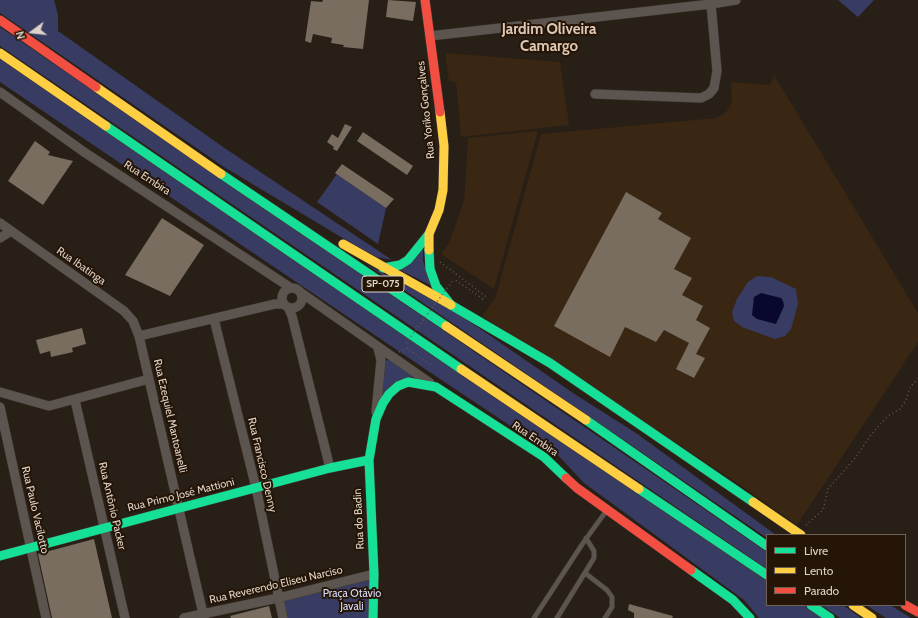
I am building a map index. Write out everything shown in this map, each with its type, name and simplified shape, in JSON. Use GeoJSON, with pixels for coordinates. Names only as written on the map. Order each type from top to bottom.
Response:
{"type":"FeatureCollection","features":[{"type":"Feature","properties":{"kind":"main road","name":"Rua Yoriko Gonçalves"},"geometry":{"type":"LineString","coordinates":[[425,0],[444,139],[445,170],[439,210],[430,234],[428,257],[431,274],[436,286],[451,304]]}},
{"type":"Feature","properties":{"kind":"main road","name":"SP-075"},"geometry":{"type":"LineString","coordinates":[[0,20],[237,185],[584,419],[766,545]]}},
{"type":"Feature","properties":{"kind":"main road","name":"SP-075"},"geometry":{"type":"LineString","coordinates":[[0,53],[288,252],[766,574]]}},
{"type":"Feature","properties":{"kind":"main road"},"geometry":{"type":"LineString","coordinates":[[237,185],[260,192],[384,268],[451,304],[550,363],[798,533]]}},
{"type":"Feature","properties":{"kind":"main road"},"geometry":{"type":"LineString","coordinates":[[384,268],[400,265],[408,260],[430,234]]}},
{"type":"Feature","properties":{"kind":"main road","name":"Rua do Badin"},"geometry":{"type":"LineString","coordinates":[[373,618],[374,574],[369,460],[376,419],[389,394],[398,386],[408,382],[421,383],[436,387]]}},
{"type":"Feature","properties":{"kind":"main road","name":"Rua Embira"},"geometry":{"type":"LineString","coordinates":[[436,387],[544,457],[577,488],[733,600],[750,618]]}},
{"type":"Feature","properties":{"kind":"main road","name":"Rua Primo José Mattioni"},"geometry":{"type":"LineString","coordinates":[[0,556],[104,527],[330,468],[369,460]]}},
{"type":"Feature","properties":{"kind":"main road"},"geometry":{"type":"LineString","coordinates":[[812,606],[830,618]]}},
{"type":"Feature","properties":{"kind":"main road"},"geometry":{"type":"LineString","coordinates":[[855,606],[870,616]]}},
{"type":"Feature","properties":{"kind":"main road"},"geometry":{"type":"LineString","coordinates":[[906,606],[918,612]]}},
{"type":"Feature","properties":{"kind":"street"},"geometry":{"type":"LineString","coordinates":[[430,36],[736,0]]}},
{"type":"Feature","properties":{"kind":"street"},"geometry":{"type":"LineString","coordinates":[[595,94],[701,98],[709,94],[714,88],[717,72],[711,4]]}},
{"type":"Feature","properties":{"kind":"street","name":"Rua Embira"},"geometry":{"type":"LineString","coordinates":[[0,92],[287,300],[300,292],[378,348],[436,387]]}},
{"type":"Feature","properties":{"kind":"street","name":"Rua Ibatinga"},"geometry":{"type":"LineString","coordinates":[[0,223],[124,311],[133,320],[138,336]]}},
{"type":"Feature","properties":{"kind":"street"},"geometry":{"type":"LineString","coordinates":[[0,238],[11,231]]}},
{"type":"Feature","properties":{"kind":"street"},"geometry":{"type":"LineString","coordinates":[[138,336],[214,319],[287,300],[302,299],[300,292]]}},
{"type":"Feature","properties":{"kind":"street"},"geometry":{"type":"LineString","coordinates":[[287,300],[316,304]]}},
{"type":"Feature","properties":{"kind":"street"},"geometry":{"type":"LineString","coordinates":[[287,300],[330,468]]}},
{"type":"Feature","properties":{"kind":"street","name":"Rua Francisco Denny"},"geometry":{"type":"LineString","coordinates":[[214,319],[256,488],[283,618]]}},
{"type":"Feature","properties":{"kind":"street","name":"Rua Ezequiel Mantoanelli"},"geometry":{"type":"LineString","coordinates":[[138,336],[203,616]]}},
{"type":"Feature","properties":{"kind":"street","name":"Rua do Badin"},"geometry":{"type":"LineString","coordinates":[[376,419],[381,360],[378,348]]}},
{"type":"Feature","properties":{"kind":"street"},"geometry":{"type":"LineString","coordinates":[[0,392],[49,406],[149,379]]}},
{"type":"Feature","properties":{"kind":"street","name":"Rua Antônio Packer"},"geometry":{"type":"LineString","coordinates":[[75,400],[125,618]]}},
{"type":"Feature","properties":{"kind":"street","name":"Rua Paulo Vacilotto"},"geometry":{"type":"LineString","coordinates":[[0,407],[32,548],[46,618]]}},
{"type":"Feature","properties":{"kind":"street","name":"Rua Reverendo Eliseu Narciso"},"geometry":{"type":"LineString","coordinates":[[184,618],[203,616],[374,574]]}},
{"type":"Feature","properties":{"kind":"lane"},"geometry":{"type":"LineString","coordinates":[[534,618],[586,538],[607,510]]}},
{"type":"Feature","properties":{"kind":"lane"},"geometry":{"type":"LineString","coordinates":[[557,618],[594,558],[594,551],[586,538]]}},
{"type":"Feature","properties":{"kind":"lane"},"geometry":{"type":"LineString","coordinates":[[585,573],[607,590],[612,597],[612,607],[605,618]]}},
{"type":"Feature","properties":{"kind":"path"},"geometry":{"type":"LineString","coordinates":[[406,343],[454,279],[483,299],[485,296],[440,262]]}},
{"type":"Feature","properties":{"kind":"path"},"geometry":{"type":"LineString","coordinates":[[798,533],[823,510],[828,489],[856,457],[870,436],[888,416],[900,409],[906,400],[911,386],[918,380]]}},
{"type":"Feature","properties":{"kind":"shaded area"},"geometry":{"type":"Polygon","coordinates":[[[445,53],[560,62],[569,125],[461,137],[456,82],[449,81],[445,53]]]}},
{"type":"Feature","properties":{"kind":"shaded area"},"geometry":{"type":"Polygon","coordinates":[[[774,75],[918,313],[918,342],[797,525],[734,481],[482,316],[495,299],[541,134],[716,118],[725,113],[732,101],[731,82],[770,85],[774,75]]]}},
{"type":"Feature","properties":{"kind":"shaded area"},"geometry":{"type":"Polygon","coordinates":[[[538,131],[494,289],[441,254],[449,243],[464,201],[468,138],[538,131]]]}},
{"type":"Feature","properties":{"kind":"shaded area"},"geometry":{"type":"Polygon","coordinates":[[[761,293],[781,298],[783,301],[784,306],[776,324],[757,319],[752,315],[754,297],[761,293]]]}},
{"type":"Feature","properties":{"kind":"green space"},"geometry":{"type":"Polygon","coordinates":[[[0,0],[54,0],[58,15],[58,31],[226,149],[392,260],[377,257],[361,249],[224,167],[0,13],[0,0]]]}},
{"type":"Feature","properties":{"kind":"green space"},"geometry":{"type":"Polygon","coordinates":[[[838,0],[874,0],[858,17],[838,0]]]}},
{"type":"Feature","properties":{"kind":"green space"},"geometry":{"type":"Polygon","coordinates":[[[0,27],[766,551],[766,568],[0,46],[0,27]]]}},
{"type":"Feature","properties":{"kind":"green space"},"geometry":{"type":"Polygon","coordinates":[[[0,59],[766,580],[766,606],[805,606],[823,618],[759,618],[744,600],[584,483],[556,453],[524,435],[431,373],[0,82],[0,59]]]}},
{"type":"Feature","properties":{"kind":"green space"},"geometry":{"type":"Polygon","coordinates":[[[337,174],[386,208],[378,244],[317,202],[337,174]]]}},
{"type":"Feature","properties":{"kind":"green space"},"geometry":{"type":"Polygon","coordinates":[[[423,248],[423,261],[432,286],[398,269],[423,248]]]}},
{"type":"Feature","properties":{"kind":"green space"},"geometry":{"type":"Polygon","coordinates":[[[366,264],[456,312],[573,393],[636,433],[775,534],[766,534],[766,537],[366,264]]]}},
{"type":"Feature","properties":{"kind":"green space"},"geometry":{"type":"Polygon","coordinates":[[[757,276],[771,277],[796,289],[798,304],[791,329],[785,336],[775,339],[742,327],[734,321],[732,312],[737,299],[748,282],[757,276]]]}},
{"type":"Feature","properties":{"kind":"green space"},"geometry":{"type":"Polygon","coordinates":[[[391,359],[426,380],[411,382],[378,408],[382,362],[391,359]]]}},
{"type":"Feature","properties":{"kind":"green space","name":"Praça Otávio Javali"},"geometry":{"type":"Polygon","coordinates":[[[372,576],[372,618],[283,618],[279,600],[372,576]]]}},
{"type":"Feature","properties":{"kind":"green space"},"geometry":{"type":"Polygon","coordinates":[[[822,606],[844,606],[861,618],[840,618],[822,606]]]}},
{"type":"Feature","properties":{"kind":"green space"},"geometry":{"type":"Polygon","coordinates":[[[868,606],[892,606],[911,618],[886,618],[868,606]]]}},
{"type":"Feature","properties":{"kind":"building"},"geometry":{"type":"Polygon","coordinates":[[[323,0],[369,0],[363,49],[343,47],[344,45],[331,43],[332,38],[313,34],[311,43],[305,41],[311,1],[322,2],[323,0]]]}},
{"type":"Feature","properties":{"kind":"building"},"geometry":{"type":"Polygon","coordinates":[[[388,0],[416,2],[413,21],[386,17],[388,0]]]}},
{"type":"Feature","properties":{"kind":"building"},"geometry":{"type":"Polygon","coordinates":[[[345,124],[352,127],[337,151],[327,142],[332,134],[338,138],[345,124]]]}},
{"type":"Feature","properties":{"kind":"building"},"geometry":{"type":"Polygon","coordinates":[[[363,132],[413,166],[407,175],[357,141],[363,132]]]}},
{"type":"Feature","properties":{"kind":"building"},"geometry":{"type":"Polygon","coordinates":[[[35,141],[50,152],[48,155],[73,161],[43,205],[8,181],[35,141]]]}},
{"type":"Feature","properties":{"kind":"building"},"geometry":{"type":"Polygon","coordinates":[[[342,164],[394,199],[386,208],[335,173],[342,164]]]}},
{"type":"Feature","properties":{"kind":"building"},"geometry":{"type":"Polygon","coordinates":[[[626,192],[662,213],[658,219],[691,238],[674,269],[692,278],[682,295],[703,306],[696,320],[710,328],[696,354],[705,358],[694,378],[676,369],[689,343],[664,330],[656,342],[625,327],[610,357],[554,326],[626,192]]]}},
{"type":"Feature","properties":{"kind":"building"},"geometry":{"type":"Polygon","coordinates":[[[162,218],[204,245],[170,296],[125,275],[162,218]]]}},
{"type":"Feature","properties":{"kind":"building"},"geometry":{"type":"Polygon","coordinates":[[[82,328],[86,344],[72,348],[73,352],[51,357],[50,351],[40,354],[36,340],[82,328]]]}},
{"type":"Feature","properties":{"kind":"building"},"geometry":{"type":"Polygon","coordinates":[[[94,539],[112,618],[52,618],[38,554],[94,539]]]}},
{"type":"Feature","properties":{"kind":"building"},"geometry":{"type":"Polygon","coordinates":[[[629,604],[673,616],[672,618],[634,618],[634,613],[628,610],[629,604]]]}},
{"type":"Feature","properties":{"kind":"building"},"geometry":{"type":"Polygon","coordinates":[[[269,606],[272,618],[231,618],[230,616],[269,606]]]}},
{"type":"Feature","properties":{"kind":"traffic: fast"},"geometry":{"type":"LineString","coordinates":[[106,126],[461,369]]}},
{"type":"Feature","properties":{"kind":"traffic: fast"},"geometry":{"type":"LineString","coordinates":[[221,174],[446,326]]}},
{"type":"Feature","properties":{"kind":"traffic: fast"},"geometry":{"type":"LineString","coordinates":[[383,268],[400,265],[408,260],[429,234]]}},
{"type":"Feature","properties":{"kind":"traffic: fast"},"geometry":{"type":"LineString","coordinates":[[429,250],[430,269],[436,286],[451,305],[550,363],[753,502]]}},
{"type":"Feature","properties":{"kind":"traffic: fast"},"geometry":{"type":"LineString","coordinates":[[373,618],[374,574],[369,460],[376,419],[383,403],[389,394],[398,386],[408,382],[436,387],[544,457],[566,478]]}},
{"type":"Feature","properties":{"kind":"traffic: fast"},"geometry":{"type":"LineString","coordinates":[[586,420],[766,545]]}},
{"type":"Feature","properties":{"kind":"traffic: fast"},"geometry":{"type":"LineString","coordinates":[[0,556],[330,468],[369,460]]}},
{"type":"Feature","properties":{"kind":"traffic: fast"},"geometry":{"type":"LineString","coordinates":[[639,489],[766,574]]}},
{"type":"Feature","properties":{"kind":"traffic: fast"},"geometry":{"type":"LineString","coordinates":[[691,570],[733,600],[750,618]]}},
{"type":"Feature","properties":{"kind":"traffic: fast"},"geometry":{"type":"LineString","coordinates":[[812,606],[830,618]]}},
{"type":"Feature","properties":{"kind":"traffic: slow"},"geometry":{"type":"LineString","coordinates":[[0,53],[106,126]]}},
{"type":"Feature","properties":{"kind":"traffic: slow"},"geometry":{"type":"LineString","coordinates":[[96,87],[221,174]]}},
{"type":"Feature","properties":{"kind":"traffic: slow"},"geometry":{"type":"LineString","coordinates":[[429,250],[429,234],[439,210],[443,190],[444,146],[440,112]]}},
{"type":"Feature","properties":{"kind":"traffic: slow"},"geometry":{"type":"LineString","coordinates":[[343,244],[451,305]]}},
{"type":"Feature","properties":{"kind":"traffic: slow"},"geometry":{"type":"LineString","coordinates":[[446,326],[586,420]]}},
{"type":"Feature","properties":{"kind":"traffic: slow"},"geometry":{"type":"LineString","coordinates":[[461,369],[639,489]]}},
{"type":"Feature","properties":{"kind":"traffic: slow"},"geometry":{"type":"LineString","coordinates":[[753,502],[800,534]]}},
{"type":"Feature","properties":{"kind":"traffic: slow"},"geometry":{"type":"LineString","coordinates":[[854,606],[872,618]]}},
{"type":"Feature","properties":{"kind":"traffic: jam"},"geometry":{"type":"LineString","coordinates":[[425,0],[440,112]]}},
{"type":"Feature","properties":{"kind":"traffic: jam"},"geometry":{"type":"LineString","coordinates":[[0,20],[96,87]]}},
{"type":"Feature","properties":{"kind":"traffic: jam"},"geometry":{"type":"LineString","coordinates":[[566,478],[577,488],[691,570]]}},
{"type":"Feature","properties":{"kind":"traffic: jam"},"geometry":{"type":"LineString","coordinates":[[906,606],[918,612]]}},
{"type":"Feature","properties":{"kind":"district","name":"Jardim Oliveira Camargo"},"geometry":{"type":"Point","coordinates":[549,38]}}]}
